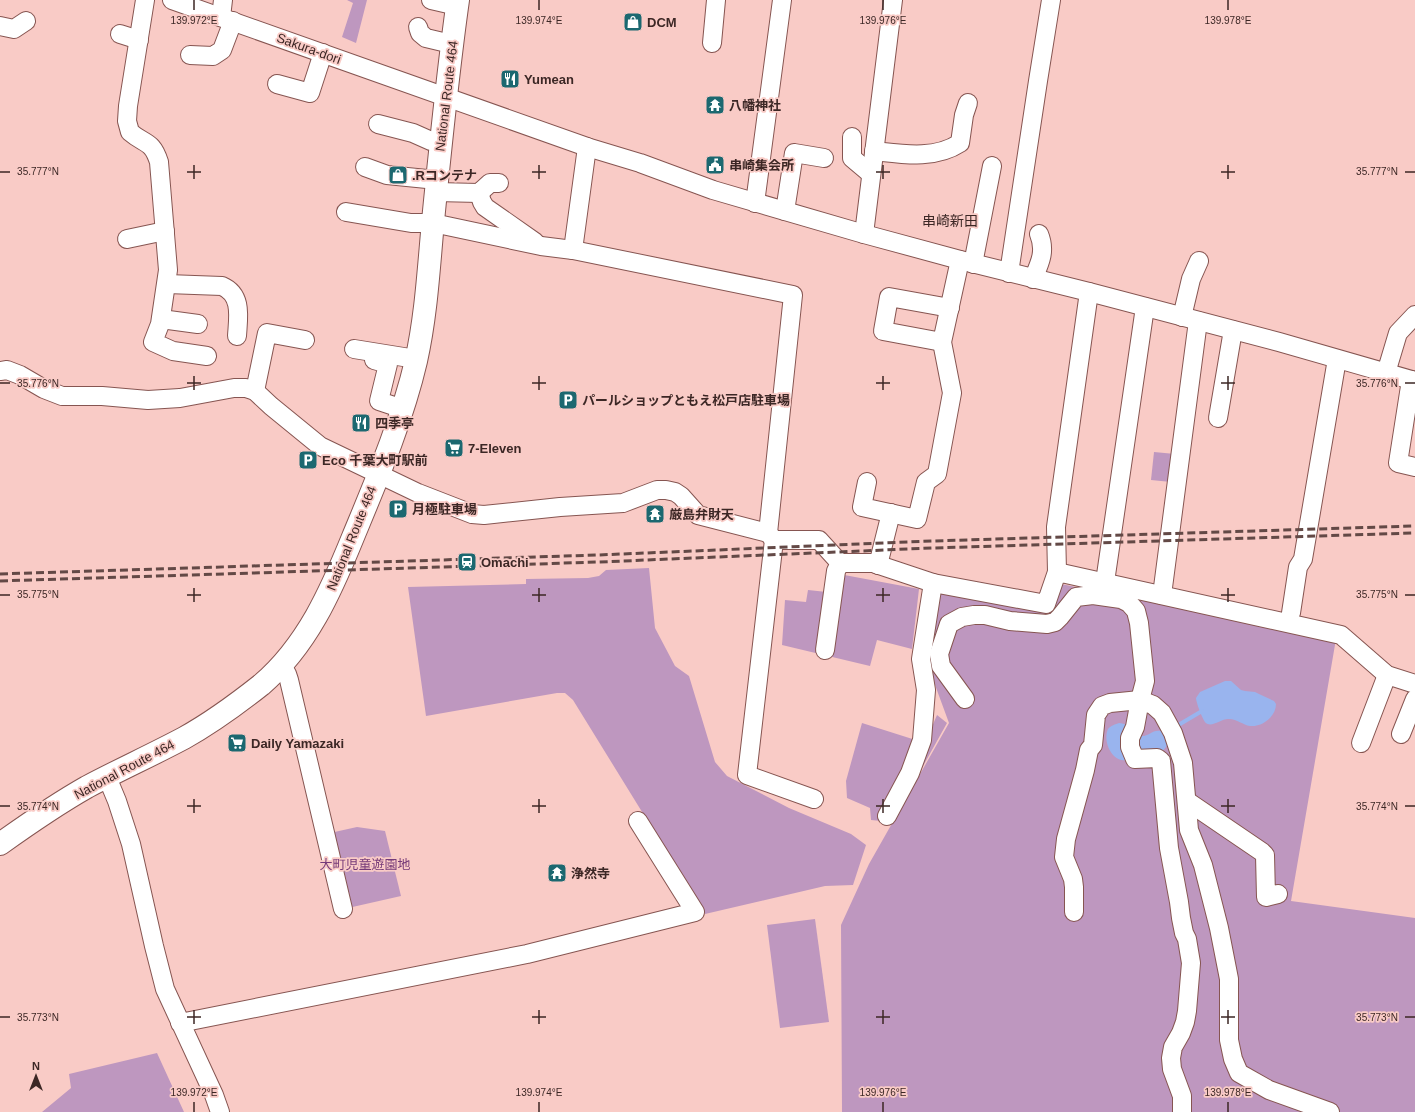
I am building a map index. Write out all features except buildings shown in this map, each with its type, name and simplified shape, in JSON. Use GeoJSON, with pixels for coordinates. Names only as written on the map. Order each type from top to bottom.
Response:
{"type":"FeatureCollection","features":[{"type":"Feature","properties":{"kind":"highway","name":"National Route 464"},"geometry":{"type":"LineString","coordinates":[[0,844],[78,792],[187,736],[227,710],[262,684],[282,665],[312,625],[333,586],[403,409],[417,355],[426,298],[436,186],[458,3]]}},
{"type":"Feature","properties":{"kind":"street"},"geometry":{"type":"LineString","coordinates":[[145,0],[128,106],[127,121],[130,132],[150,145],[155,151],[159,162],[168,270],[161,319],[153,342],[173,351],[207,356]]}},
{"type":"Feature","properties":{"kind":"street","name":"Sakura-dori"},"geometry":{"type":"LineString","coordinates":[[175,0],[226,13],[323,53],[587,147],[640,163],[698,185],[755,203],[966,262],[1089,292],[1232,330],[1413,381]]}},
{"type":"Feature","properties":{"kind":"street"},"geometry":{"type":"LineString","coordinates":[[431,0],[458,3]]}},
{"type":"Feature","properties":{"kind":"street"},"geometry":{"type":"LineString","coordinates":[[712,43],[716,0]]}},
{"type":"Feature","properties":{"kind":"street"},"geometry":{"type":"LineString","coordinates":[[755,203],[782,0]]}},
{"type":"Feature","properties":{"kind":"street"},"geometry":{"type":"LineString","coordinates":[[864,234],[893,0]]}},
{"type":"Feature","properties":{"kind":"street"},"geometry":{"type":"LineString","coordinates":[[1009,273],[1051,0]]}},
{"type":"Feature","properties":{"kind":"street"},"geometry":{"type":"LineString","coordinates":[[190,55],[213,56],[222,50],[226,13]]}},
{"type":"Feature","properties":{"kind":"street"},"geometry":{"type":"LineString","coordinates":[[0,26],[14,29],[26,21]]}},
{"type":"Feature","properties":{"kind":"street"},"geometry":{"type":"LineString","coordinates":[[418,27],[420,33],[426,38],[447,43],[453,41]]}},
{"type":"Feature","properties":{"kind":"street"},"geometry":{"type":"LineString","coordinates":[[120,34],[139,40]]}},
{"type":"Feature","properties":{"kind":"street"},"geometry":{"type":"LineString","coordinates":[[277,84],[310,93],[323,53]]}},
{"type":"Feature","properties":{"kind":"street"},"geometry":{"type":"LineString","coordinates":[[874,151],[918,155],[950,150],[960,143],[964,115],[968,103]]}},
{"type":"Feature","properties":{"kind":"street"},"geometry":{"type":"LineString","coordinates":[[378,124],[413,133],[431,141],[441,143]]}},
{"type":"Feature","properties":{"kind":"street"},"geometry":{"type":"LineString","coordinates":[[852,137],[852,158],[871,174]]}},
{"type":"Feature","properties":{"kind":"street"},"geometry":{"type":"LineString","coordinates":[[573,250],[587,147]]}},
{"type":"Feature","properties":{"kind":"street"},"geometry":{"type":"LineString","coordinates":[[784,211],[794,153],[824,158]]}},
{"type":"Feature","properties":{"kind":"street"},"geometry":{"type":"LineString","coordinates":[[867,482],[862,507],[917,519],[926,482],[937,474],[952,393],[942,342],[950,308],[966,262],[992,166]]}},
{"type":"Feature","properties":{"kind":"street"},"geometry":{"type":"LineString","coordinates":[[365,168],[436,186],[479,194]]}},
{"type":"Feature","properties":{"kind":"street"},"geometry":{"type":"LineString","coordinates":[[479,194],[490,183],[499,183]]}},
{"type":"Feature","properties":{"kind":"street"},"geometry":{"type":"LineString","coordinates":[[479,194],[485,207],[541,246]]}},
{"type":"Feature","properties":{"kind":"street"},"geometry":{"type":"LineString","coordinates":[[346,212],[411,223],[433,223],[541,246],[573,250],[793,295],[747,775],[814,799]]}},
{"type":"Feature","properties":{"kind":"street"},"geometry":{"type":"LineString","coordinates":[[127,239],[165,231]]}},
{"type":"Feature","properties":{"kind":"street"},"geometry":{"type":"LineString","coordinates":[[1033,279],[1042,257],[1043,246],[1039,234]]}},
{"type":"Feature","properties":{"kind":"street"},"geometry":{"type":"LineString","coordinates":[[1162,595],[1190,319],[1191,279],[1199,261]]}},
{"type":"Feature","properties":{"kind":"street"},"geometry":{"type":"LineString","coordinates":[[167,284],[222,286],[230,289],[236,298],[239,312],[237,336]]}},
{"type":"Feature","properties":{"kind":"street"},"geometry":{"type":"LineString","coordinates":[[0,371],[7,370],[20,375],[44,389],[62,396],[102,396],[148,400],[180,398],[234,388],[246,388],[255,391],[320,446],[418,493],[472,514],[623,503],[656,490],[666,490],[675,492],[681,496],[698,515],[771,537],[819,540],[840,562],[873,563],[933,583],[1046,604],[1057,572],[1056,527],[1089,292]]}},
{"type":"Feature","properties":{"kind":"street"},"geometry":{"type":"LineString","coordinates":[[942,342],[883,331],[889,297],[950,308]]}},
{"type":"Feature","properties":{"kind":"street"},"geometry":{"type":"LineString","coordinates":[[1105,582],[1145,307]]}},
{"type":"Feature","properties":{"kind":"street"},"geometry":{"type":"LineString","coordinates":[[1386,373],[1398,333],[1415,315]]}},
{"type":"Feature","properties":{"kind":"street"},"geometry":{"type":"LineString","coordinates":[[161,319],[198,324]]}},
{"type":"Feature","properties":{"kind":"street"},"geometry":{"type":"LineString","coordinates":[[1218,418],[1232,330]]}},
{"type":"Feature","properties":{"kind":"street"},"geometry":{"type":"LineString","coordinates":[[255,391],[267,333],[305,340]]}},
{"type":"Feature","properties":{"kind":"street"},"geometry":{"type":"LineString","coordinates":[[384,344],[417,355]]}},
{"type":"Feature","properties":{"kind":"street"},"geometry":{"type":"LineString","coordinates":[[354,349],[417,355]]}},
{"type":"Feature","properties":{"kind":"street"},"geometry":{"type":"LineString","coordinates":[[1291,613],[1298,567],[1303,559],[1337,359]]}},
{"type":"Feature","properties":{"kind":"street"},"geometry":{"type":"LineString","coordinates":[[374,360],[388,364],[379,401],[403,409]]}},
{"type":"Feature","properties":{"kind":"street"},"geometry":{"type":"LineString","coordinates":[[1413,381],[1398,463],[1415,467]]}},
{"type":"Feature","properties":{"kind":"street"},"geometry":{"type":"LineString","coordinates":[[878,565],[891,513]]}},
{"type":"Feature","properties":{"kind":"street"},"geometry":{"type":"LineString","coordinates":[[826,650],[836,571],[840,562]]}},
{"type":"Feature","properties":{"kind":"street"},"geometry":{"type":"LineString","coordinates":[[1057,572],[1341,635],[1387,675],[1415,684]]}},
{"type":"Feature","properties":{"kind":"street"},"geometry":{"type":"LineString","coordinates":[[887,816],[910,773],[922,740],[926,690],[921,659],[933,583]]}},
{"type":"Feature","properties":{"kind":"street"},"geometry":{"type":"LineString","coordinates":[[964,700],[941,666],[939,654],[949,624],[962,617],[985,615],[1010,621],[1047,624],[1055,622],[1076,597],[1093,595],[1121,599],[1129,603],[1136,610],[1139,623],[1145,681],[1132,743],[1160,761],[1169,848],[1180,902],[1181,918],[1184,933],[1187,939],[1191,963],[1185,1022],[1173,1047],[1170,1058],[1172,1069],[1182,1096],[1182,1112]]}},
{"type":"Feature","properties":{"kind":"street"},"geometry":{"type":"LineString","coordinates":[[282,665],[289,680],[343,909]]}},
{"type":"Feature","properties":{"kind":"street"},"geometry":{"type":"LineString","coordinates":[[1361,744],[1387,675]]}},
{"type":"Feature","properties":{"kind":"street"},"geometry":{"type":"LineString","coordinates":[[1110,703],[1117,696],[1145,681]]}},
{"type":"Feature","properties":{"kind":"street"},"geometry":{"type":"LineString","coordinates":[[1074,912],[1073,878],[1064,857],[1066,839],[1089,750],[1093,745],[1096,715],[1102,706],[1110,703],[1140,700],[1153,705],[1162,713],[1172,730],[1183,763],[1189,830],[1203,865],[1219,928],[1228,972],[1229,1040],[1232,1059],[1239,1073],[1269,1090],[1330,1112]]}},
{"type":"Feature","properties":{"kind":"street"},"geometry":{"type":"LineString","coordinates":[[1401,734],[1415,700]]}},
{"type":"Feature","properties":{"kind":"street"},"geometry":{"type":"LineString","coordinates":[[107,777],[117,801],[131,844],[165,989],[214,1094],[220,1112]]}},
{"type":"Feature","properties":{"kind":"street"},"geometry":{"type":"LineString","coordinates":[[1186,801],[1262,852],[1265,856],[1266,897],[1278,894]]}},
{"type":"Feature","properties":{"kind":"street"},"geometry":{"type":"LineString","coordinates":[[180,1023],[527,954],[695,912],[638,821]]}},
{"type":"Feature","properties":{"kind":"green space"},"geometry":{"type":"Polygon","coordinates":[[[347,0],[367,0],[356,43],[342,37],[353,3],[347,0]]]}},
{"type":"Feature","properties":{"kind":"green space"},"geometry":{"type":"Polygon","coordinates":[[[1154,452],[1175,454],[1171,482],[1151,480],[1154,452]]]}},
{"type":"Feature","properties":{"kind":"green space"},"geometry":{"type":"Polygon","coordinates":[[[649,568],[655,628],[675,666],[689,676],[715,762],[727,776],[789,808],[851,834],[866,845],[853,885],[825,886],[705,914],[573,700],[565,693],[557,693],[426,716],[408,587],[526,584],[526,579],[588,578],[599,576],[606,570],[649,568]]]}},
{"type":"Feature","properties":{"kind":"green space"},"geometry":{"type":"Polygon","coordinates":[[[839,574],[919,589],[912,649],[877,640],[870,666],[782,645],[785,600],[806,602],[808,590],[836,593],[839,574]]]}},
{"type":"Feature","properties":{"kind":"green space"},"geometry":{"type":"Polygon","coordinates":[[[1061,584],[1336,639],[1291,901],[1415,918],[1415,1112],[842,1112],[841,925],[869,864],[949,723],[931,674],[937,589],[1049,614],[1061,584]]]}},
{"type":"Feature","properties":{"kind":"green space"},"geometry":{"type":"Polygon","coordinates":[[[937,715],[947,723],[892,822],[871,820],[870,808],[847,798],[846,781],[862,723],[925,743],[937,715]]]}},
{"type":"Feature","properties":{"kind":"green space","name":"大町児童遊園地"},"geometry":{"type":"Polygon","coordinates":[[[357,827],[385,831],[401,896],[348,908],[330,833],[357,827]]]}},
{"type":"Feature","properties":{"kind":"green space"},"geometry":{"type":"Polygon","coordinates":[[[815,919],[829,1022],[780,1028],[767,925],[815,919]]]}},
{"type":"Feature","properties":{"kind":"green space"},"geometry":{"type":"Polygon","coordinates":[[[157,1053],[184,1112],[42,1112],[71,1088],[69,1074],[157,1053]]]}},
{"type":"Feature","properties":{"kind":"water"},"geometry":{"type":"Polygon","coordinates":[[[1225,681],[1231,681],[1241,690],[1255,692],[1274,701],[1276,704],[1274,713],[1264,723],[1255,726],[1250,726],[1229,719],[1214,724],[1206,723],[1203,719],[1196,698],[1200,692],[1225,681]]]}},
{"type":"Feature","properties":{"kind":"water"},"geometry":{"type":"Polygon","coordinates":[[[1119,723],[1132,727],[1142,736],[1156,731],[1161,731],[1166,736],[1167,745],[1164,750],[1157,754],[1135,759],[1121,760],[1117,758],[1108,748],[1106,738],[1108,729],[1119,723]]]}},
{"type":"Feature","properties":{"kind":"waterway"},"geometry":{"type":"LineString","coordinates":[[1175,727],[1202,711]]}},
{"type":"Feature","properties":{"kind":"railway"},"geometry":{"type":"LineString","coordinates":[[0,574],[597,555],[932,541],[1415,526]]}},
{"type":"Feature","properties":{"kind":"railway"},"geometry":{"type":"LineString","coordinates":[[0,581],[599,562],[932,548],[1415,533]]}},
{"type":"Feature","properties":{"kind":"place","name":"DCM"},"geometry":{"type":"Point","coordinates":[633,22]}},
{"type":"Feature","properties":{"kind":"place","name":"Yumean"},"geometry":{"type":"Point","coordinates":[510,79]}},
{"type":"Feature","properties":{"kind":"place","name":"八幡神社"},"geometry":{"type":"Point","coordinates":[715,105]}},
{"type":"Feature","properties":{"kind":"place","name":"串崎集会所"},"geometry":{"type":"Point","coordinates":[715,165]}},
{"type":"Feature","properties":{"kind":"place","name":".Rコンテナ"},"geometry":{"type":"Point","coordinates":[398,175]}},
{"type":"Feature","properties":{"kind":"place","name":"パールショップともえ松戸店駐車場"},"geometry":{"type":"Point","coordinates":[568,400]}},
{"type":"Feature","properties":{"kind":"place","name":"四季亭"},"geometry":{"type":"Point","coordinates":[361,423]}},
{"type":"Feature","properties":{"kind":"place","name":"7-Eleven"},"geometry":{"type":"Point","coordinates":[454,448]}},
{"type":"Feature","properties":{"kind":"place","name":"Eco 千葉大町駅前"},"geometry":{"type":"Point","coordinates":[308,460]}},
{"type":"Feature","properties":{"kind":"place","name":"月極駐車場"},"geometry":{"type":"Point","coordinates":[398,509]}},
{"type":"Feature","properties":{"kind":"place","name":"厳島弁財天"},"geometry":{"type":"Point","coordinates":[655,514]}},
{"type":"Feature","properties":{"kind":"place","name":"Omachi"},"geometry":{"type":"Point","coordinates":[467,562]}},
{"type":"Feature","properties":{"kind":"place","name":"Daily Yamazaki"},"geometry":{"type":"Point","coordinates":[237,743]}},
{"type":"Feature","properties":{"kind":"place","name":"浄然寺"},"geometry":{"type":"Point","coordinates":[557,873]}},
{"type":"Feature","properties":{"kind":"district","name":"串崎新田"},"geometry":{"type":"Point","coordinates":[950,221]}}]}
